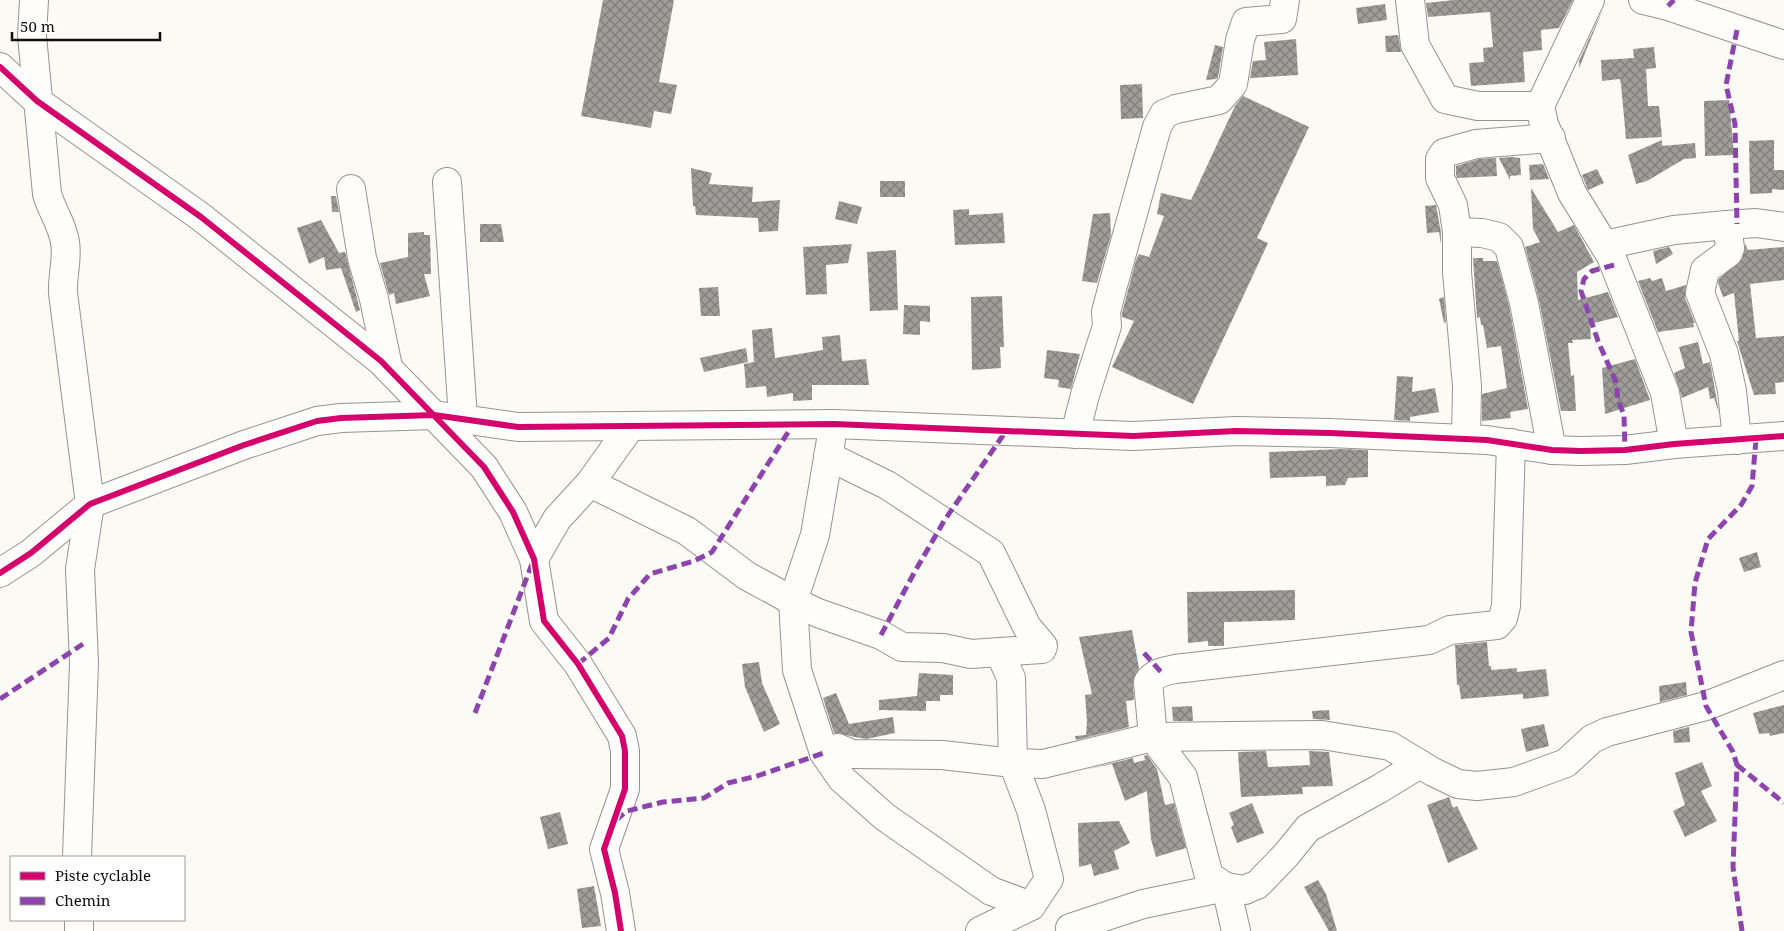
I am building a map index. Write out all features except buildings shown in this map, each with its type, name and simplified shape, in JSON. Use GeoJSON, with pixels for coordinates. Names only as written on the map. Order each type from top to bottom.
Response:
{"type":"FeatureCollection","features":[{"type":"Feature","properties":{"kind":"street"},"geometry":{"type":"LineString","coordinates":[[34,0],[32,36],[47,194],[51,207],[60,220],[66,243],[62,276],[63,293],[90,504],[79,575],[84,663],[77,856]]}},
{"type":"Feature","properties":{"kind":"street"},"geometry":{"type":"LineString","coordinates":[[1075,434],[1107,326],[1108,305],[1157,127],[1164,114],[1170,111],[1219,100],[1233,84],[1240,40],[1246,22],[1282,19],[1285,0]]}},
{"type":"Feature","properties":{"kind":"street"},"geometry":{"type":"LineString","coordinates":[[1410,0],[1415,45],[1445,99],[1478,106],[1540,106]]}},
{"type":"Feature","properties":{"kind":"street"},"geometry":{"type":"LineString","coordinates":[[1590,0],[1540,106],[1572,193],[1605,245],[1665,393],[1674,444]]}},
{"type":"Feature","properties":{"kind":"street"},"geometry":{"type":"LineString","coordinates":[[1643,0],[1668,6],[1784,45]]}},
{"type":"Feature","properties":{"kind":"street"},"geometry":{"type":"LineString","coordinates":[[0,67],[37,102],[201,217],[388,367],[484,468],[513,512],[534,559],[544,621],[578,664],[622,736],[625,751],[625,789],[604,849],[615,893],[621,931]]}},
{"type":"Feature","properties":{"kind":"street"},"geometry":{"type":"LineString","coordinates":[[1466,439],[1467,386],[1458,272],[1457,232],[1453,206],[1440,178],[1441,155],[1476,144],[1551,138]]}},
{"type":"Feature","properties":{"kind":"street"},"geometry":{"type":"LineString","coordinates":[[447,182],[463,418]]}},
{"type":"Feature","properties":{"kind":"street"},"geometry":{"type":"LineString","coordinates":[[352,188],[362,258],[374,299],[388,367]]}},
{"type":"Feature","properties":{"kind":"street"},"geometry":{"type":"LineString","coordinates":[[1605,245],[1674,230],[1756,223],[1784,227]]}},
{"type":"Feature","properties":{"kind":"street"},"geometry":{"type":"LineString","coordinates":[[1727,226],[1730,248],[1728,253],[1705,270],[1700,293],[1724,354],[1732,391],[1737,440]]}},
{"type":"Feature","properties":{"kind":"street"},"geometry":{"type":"LineString","coordinates":[[1457,232],[1482,233],[1499,237],[1509,247],[1524,303],[1552,450]]}},
{"type":"Feature","properties":{"kind":"street"},"geometry":{"type":"LineString","coordinates":[[0,573],[32,553],[90,504],[244,445],[317,421],[434,415],[463,418],[499,426],[518,427],[630,428],[834,424],[1133,436],[1236,431],[1466,439],[1511,443],[1552,450],[1625,450],[1674,444],[1784,436]]}},
{"type":"Feature","properties":{"kind":"street"},"geometry":{"type":"LineString","coordinates":[[834,424],[815,535],[793,601],[797,670],[824,753],[842,779],[885,817],[991,891],[1032,906]]}},
{"type":"Feature","properties":{"kind":"street"},"geometry":{"type":"LineString","coordinates":[[534,559],[558,519],[590,483],[630,428]]}},
{"type":"Feature","properties":{"kind":"street"},"geometry":{"type":"LineString","coordinates":[[1236,931],[1226,887],[1209,876],[1183,777],[1153,737],[1148,682],[1161,672],[1277,656],[1429,640],[1450,630],[1497,625],[1503,618],[1506,606],[1511,443]]}},
{"type":"Feature","properties":{"kind":"street"},"geometry":{"type":"LineString","coordinates":[[590,483],[687,531],[747,576],[793,601],[826,616],[881,635],[902,647],[943,648],[971,654],[1041,650],[1044,647],[1027,627],[991,553],[887,485],[828,456]]}},
{"type":"Feature","properties":{"kind":"street"},"geometry":{"type":"LineString","coordinates":[[980,931],[1032,906],[1049,879],[1048,867],[1031,810],[1013,763],[1011,678],[1000,653]]}},
{"type":"Feature","properties":{"kind":"street"},"geometry":{"type":"LineString","coordinates":[[824,753],[838,748],[852,754],[942,755],[1013,763],[1043,764],[1153,737],[1332,736],[1390,746],[1433,772],[1466,786],[1514,782],[1566,763],[1592,739],[1607,732],[1706,706],[1784,675]]}},
{"type":"Feature","properties":{"kind":"street"},"geometry":{"type":"LineString","coordinates":[[1071,931],[1070,928],[1088,921],[1143,904],[1226,887],[1244,890],[1257,884],[1286,856],[1308,828],[1420,764]]}},
{"type":"Feature","properties":{"kind":"marked path"},"geometry":{"type":"LineString","coordinates":[[1668,6],[1674,0]]}},
{"type":"Feature","properties":{"kind":"marked path"},"geometry":{"type":"LineString","coordinates":[[1737,30],[1726,85],[1735,124],[1737,224]]}},
{"type":"Feature","properties":{"kind":"marked path"},"geometry":{"type":"LineString","coordinates":[[1614,265],[1592,271],[1584,279],[1581,291],[1598,341],[1616,382],[1618,400],[1624,415],[1625,450]]}},
{"type":"Feature","properties":{"kind":"marked path"},"geometry":{"type":"LineString","coordinates":[[578,664],[609,638],[628,599],[650,574],[694,561],[712,552],[792,426]]}},
{"type":"Feature","properties":{"kind":"marked path"},"geometry":{"type":"LineString","coordinates":[[881,635],[944,521],[1006,431]]}},
{"type":"Feature","properties":{"kind":"marked path"},"geometry":{"type":"LineString","coordinates":[[1742,931],[1733,867],[1737,765],[1733,752],[1706,706],[1691,632],[1695,583],[1708,539],[1741,505],[1752,486],[1756,439]]}},
{"type":"Feature","properties":{"kind":"marked path"},"geometry":{"type":"LineString","coordinates":[[475,713],[532,564]]}},
{"type":"Feature","properties":{"kind":"marked path"},"geometry":{"type":"LineString","coordinates":[[0,699],[83,644]]}},
{"type":"Feature","properties":{"kind":"marked path"},"geometry":{"type":"LineString","coordinates":[[1144,653],[1161,672]]}},
{"type":"Feature","properties":{"kind":"marked path"},"geometry":{"type":"LineString","coordinates":[[616,820],[627,811],[663,802],[704,798],[728,783],[757,776],[824,753]]}},
{"type":"Feature","properties":{"kind":"marked path"},"geometry":{"type":"LineString","coordinates":[[1737,765],[1784,803]]}},
{"type":"Feature","properties":{"kind":"cycle path"},"geometry":{"type":"LineString","coordinates":[[0,67],[37,101],[201,217],[381,361],[484,467],[513,512],[534,559],[544,621],[578,664],[622,736],[625,751],[625,789],[604,849],[615,893],[621,931]]}},
{"type":"Feature","properties":{"kind":"cycle path"},"geometry":{"type":"LineString","coordinates":[[0,573],[31,553],[90,504],[244,445],[317,421],[341,418],[434,415],[518,427],[834,424],[1133,436],[1236,431],[1330,433],[1487,440],[1552,450],[1581,451],[1625,450],[1674,444],[1784,436]]}}]}
